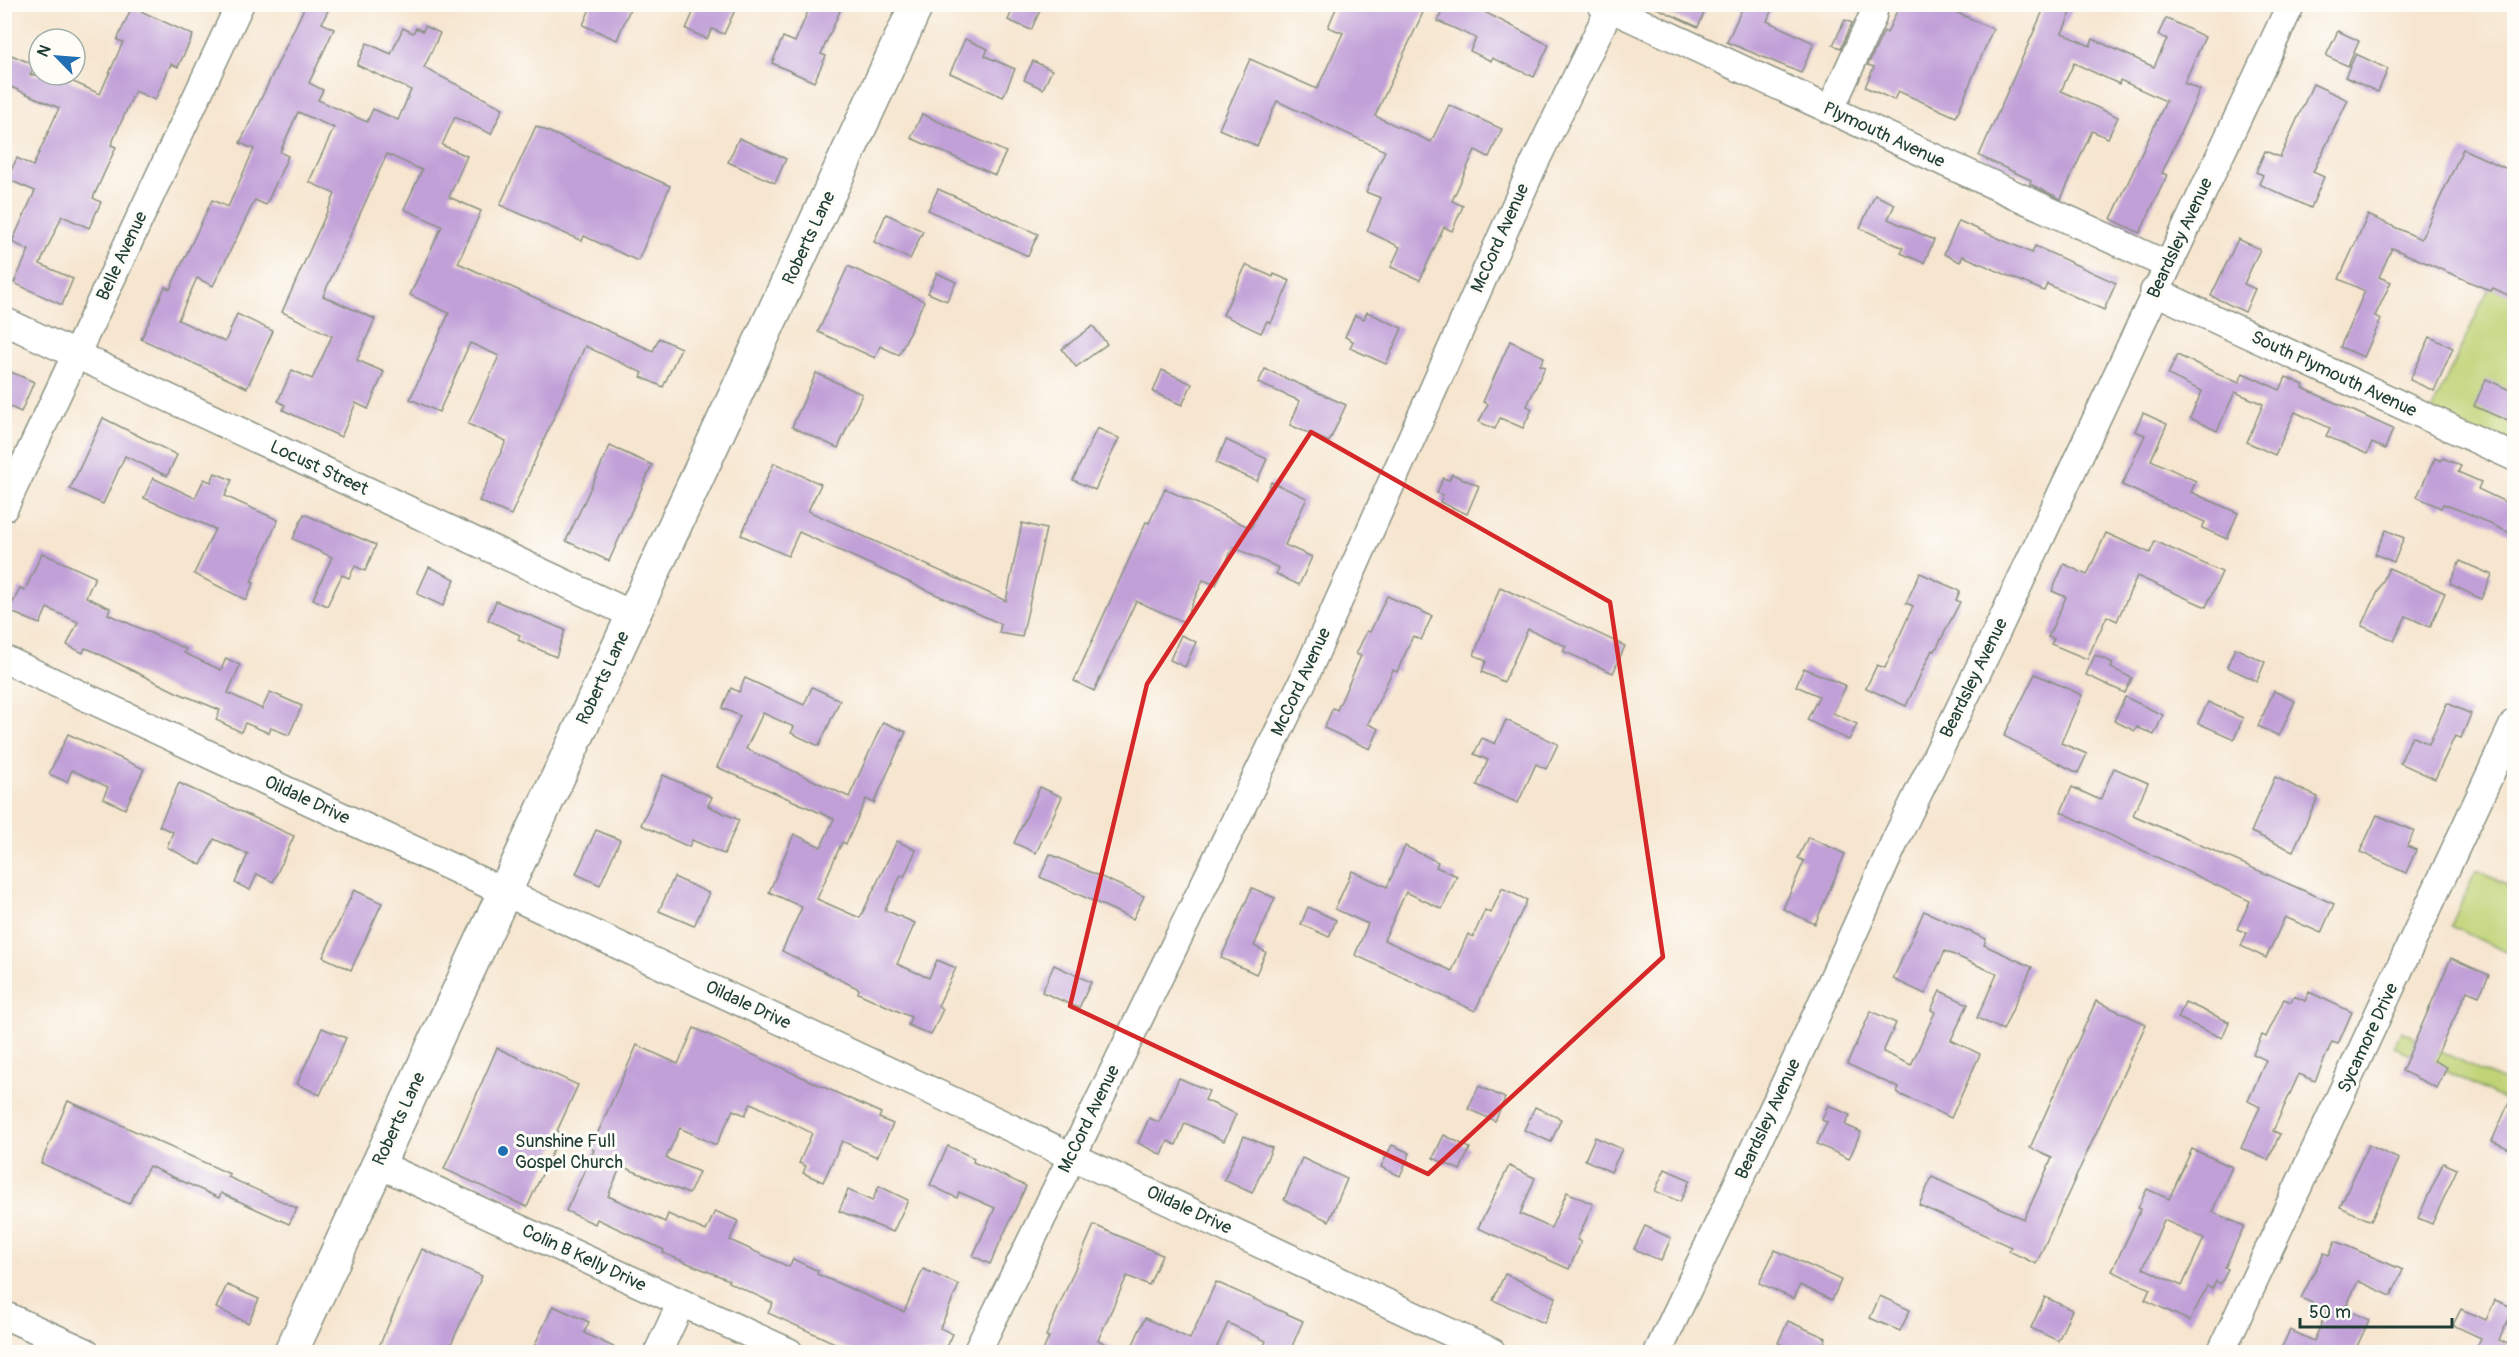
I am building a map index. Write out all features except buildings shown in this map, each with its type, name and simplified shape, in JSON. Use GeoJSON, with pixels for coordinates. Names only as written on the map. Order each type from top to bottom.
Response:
{"type":"FeatureCollection","features":[{"type":"Feature","properties":{"kind":"main road","name":"Roberts Lane"},"geometry":{"type":"LineString","coordinates":[[291,1353],[917,4]]}},
{"type":"Feature","properties":{"kind":"street","name":"Belle Avenue"},"geometry":{"type":"LineString","coordinates":[[4,508],[240,4]]}},
{"type":"Feature","properties":{"kind":"street"},"geometry":{"type":"LineString","coordinates":[[1830,110],[1872,18],[1875,4]]}},
{"type":"Feature","properties":{"kind":"street","name":"Beardsley Avenue"},"geometry":{"type":"LineString","coordinates":[[1658,1353],[1796,1060],[1895,841],[1988,650],[2290,4]]}},
{"type":"Feature","properties":{"kind":"street","name":"Plymouth Avenue"},"geometry":{"type":"LineString","coordinates":[[1608,6],[2167,265]]}},
{"type":"Feature","properties":{"kind":"street","name":"McCord Avenue"},"geometry":{"type":"LineString","coordinates":[[977,1353],[1071,1155],[1302,683],[1534,164],[1608,6]]}},
{"type":"Feature","properties":{"kind":"street","name":"South Plymouth Avenue"},"geometry":{"type":"LineString","coordinates":[[2154,291],[2514,457]]}},
{"type":"Feature","properties":{"kind":"street","name":"Locust Street"},"geometry":{"type":"LineString","coordinates":[[4,321],[633,615]]}},
{"type":"Feature","properties":{"kind":"street","name":"Oildale Drive"},"geometry":{"type":"LineString","coordinates":[[4,659],[1492,1353]]}},
{"type":"Feature","properties":{"kind":"street","name":"Sycamore Drive"},"geometry":{"type":"LineString","coordinates":[[2221,1353],[2514,723]]}},
{"type":"Feature","properties":{"kind":"street","name":"Colin B Kelly Drive"},"geometry":{"type":"LineString","coordinates":[[378,1164],[789,1353]]}},
{"type":"Feature","properties":{"kind":"street"},"geometry":{"type":"LineString","coordinates":[[658,1353],[681,1303]]}},
{"type":"Feature","properties":{"kind":"street"},"geometry":{"type":"LineString","coordinates":[[4,1315],[86,1353]]}},
{"type":"Feature","properties":{"kind":"highlighted area"},"geometry":{"type":"Polygon","coordinates":[[[1311,432],[1610,602],[1663,957],[1428,1174],[1070,1006],[1147,684],[1311,432]]]}},
{"type":"Feature","properties":{"kind":"green space"},"geometry":{"type":"Polygon","coordinates":[[[2514,235],[2514,465],[2428,418],[2514,235]]]}},
{"type":"Feature","properties":{"kind":"green space"},"geometry":{"type":"Polygon","coordinates":[[[2476,870],[2514,888],[2514,956],[2451,926],[2476,870]]]}},
{"type":"Feature","properties":{"kind":"green space"},"geometry":{"type":"Polygon","coordinates":[[[2401,1031],[2514,1087],[2514,1104],[2394,1047],[2401,1031]]]}},
{"type":"Feature","properties":{"kind":"place","name":"Sunshine Full Gospel Church"},"geometry":{"type":"Point","coordinates":[503,1151]}}]}
